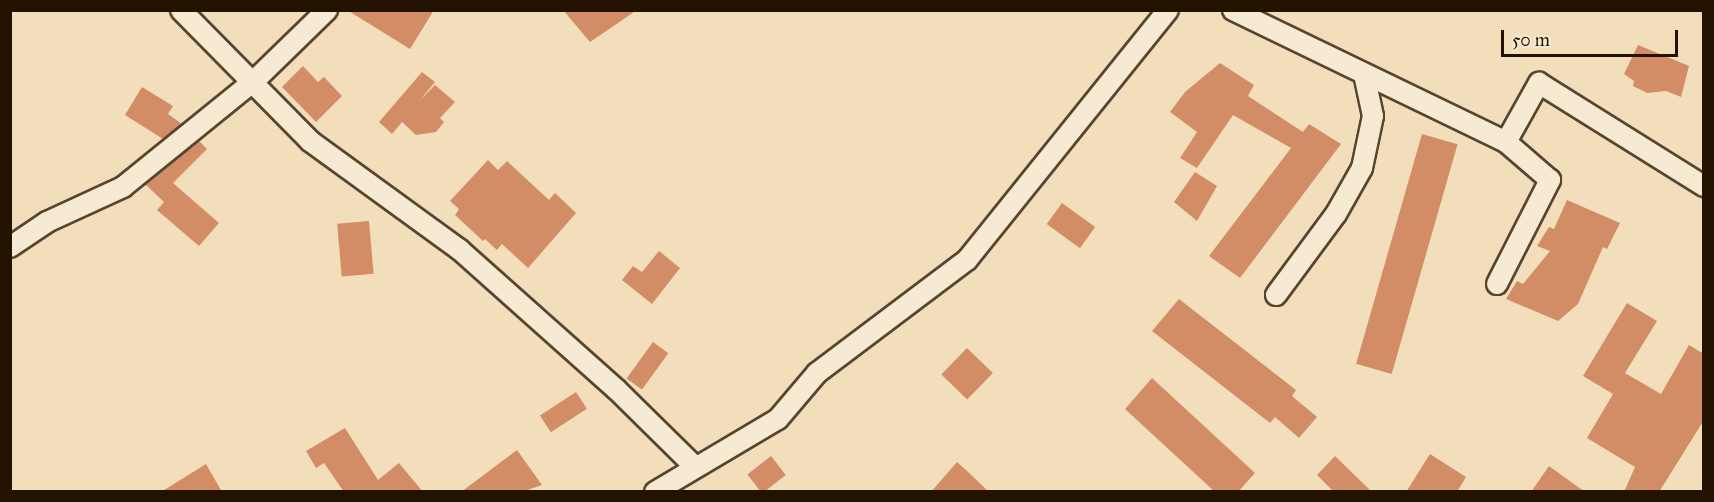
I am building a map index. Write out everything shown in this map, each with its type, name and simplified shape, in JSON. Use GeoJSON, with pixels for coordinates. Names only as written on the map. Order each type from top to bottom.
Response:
{"type":"FeatureCollection","features":[{"type":"Feature","properties":{"kind":"street"},"geometry":{"type":"LineString","coordinates":[[181,10],[254,81],[310,141],[460,250],[616,390],[694,466]]}},
{"type":"Feature","properties":{"kind":"street"},"geometry":{"type":"LineString","coordinates":[[10,247],[47,222],[123,187],[254,81],[327,10]]}},
{"type":"Feature","properties":{"kind":"street"},"geometry":{"type":"LineString","coordinates":[[655,492],[694,466],[778,419],[817,373],[967,260],[1168,10]]}},
{"type":"Feature","properties":{"kind":"street"},"geometry":{"type":"LineString","coordinates":[[1233,10],[1506,142],[1550,180],[1497,284]]}},
{"type":"Feature","properties":{"kind":"street"},"geometry":{"type":"LineString","coordinates":[[1276,295],[1336,214],[1362,168],[1373,116],[1364,74]]}},
{"type":"Feature","properties":{"kind":"street"},"geometry":{"type":"LineString","coordinates":[[1506,142],[1539,83],[1704,186]]}},
{"type":"Feature","properties":{"kind":"building"},"geometry":{"type":"Polygon","coordinates":[[[347,10],[434,10],[410,49],[347,10]]]}},
{"type":"Feature","properties":{"kind":"building"},"geometry":{"type":"Polygon","coordinates":[[[563,10],[637,10],[590,42],[563,10]]]}},
{"type":"Feature","properties":{"kind":"building"},"geometry":{"type":"Polygon","coordinates":[[[1638,45],[1689,66],[1681,97],[1666,91],[1647,93],[1633,86],[1634,81],[1624,74],[1638,45]]]}},
{"type":"Feature","properties":{"kind":"building"},"geometry":{"type":"Polygon","coordinates":[[[1220,63],[1254,85],[1248,96],[1303,132],[1309,124],[1341,144],[1240,278],[1209,256],[1291,148],[1233,115],[1197,168],[1180,158],[1197,132],[1170,112],[1185,92],[1220,63]]]}},
{"type":"Feature","properties":{"kind":"building"},"geometry":{"type":"Polygon","coordinates":[[[303,66],[318,82],[324,77],[342,96],[316,122],[282,87],[303,66]]]}},
{"type":"Feature","properties":{"kind":"building"},"geometry":{"type":"Polygon","coordinates":[[[422,72],[435,82],[420,100],[435,85],[455,102],[440,118],[444,122],[436,132],[416,135],[402,122],[392,134],[379,122],[422,72]]]}},
{"type":"Feature","properties":{"kind":"building"},"geometry":{"type":"Polygon","coordinates":[[[142,87],[173,106],[168,114],[182,124],[163,139],[125,115],[142,87]]]}},
{"type":"Feature","properties":{"kind":"building"},"geometry":{"type":"Polygon","coordinates":[[[1422,134],[1458,144],[1392,374],[1356,364],[1422,134]]]}},
{"type":"Feature","properties":{"kind":"building"},"geometry":{"type":"Polygon","coordinates":[[[199,141],[207,149],[173,183],[219,223],[199,246],[157,210],[164,202],[145,184],[199,141]]]}},
{"type":"Feature","properties":{"kind":"building"},"geometry":{"type":"Polygon","coordinates":[[[488,160],[498,170],[507,161],[549,200],[555,193],[576,213],[528,268],[502,244],[497,250],[485,239],[483,241],[455,215],[459,209],[450,201],[488,160]]]}},
{"type":"Feature","properties":{"kind":"building"},"geometry":{"type":"Polygon","coordinates":[[[1195,172],[1217,186],[1197,221],[1174,202],[1195,172]]]}},
{"type":"Feature","properties":{"kind":"building"},"geometry":{"type":"Polygon","coordinates":[[[1567,200],[1620,223],[1607,249],[1603,247],[1578,304],[1558,321],[1506,299],[1517,281],[1523,284],[1550,251],[1537,246],[1549,227],[1554,229],[1567,200]]]}},
{"type":"Feature","properties":{"kind":"building"},"geometry":{"type":"Polygon","coordinates":[[[1062,203],[1095,227],[1080,248],[1047,224],[1062,203]]]}},
{"type":"Feature","properties":{"kind":"building"},"geometry":{"type":"Polygon","coordinates":[[[369,221],[374,274],[342,277],[337,224],[369,221]]]}},
{"type":"Feature","properties":{"kind":"building"},"geometry":{"type":"Polygon","coordinates":[[[659,251],[680,268],[652,304],[622,280],[633,266],[642,272],[659,251]]]}},
{"type":"Feature","properties":{"kind":"building"},"geometry":{"type":"Polygon","coordinates":[[[1179,299],[1296,390],[1292,396],[1317,417],[1299,438],[1275,417],[1270,423],[1152,331],[1179,299]]]}},
{"type":"Feature","properties":{"kind":"building"},"geometry":{"type":"Polygon","coordinates":[[[1627,303],[1657,321],[1625,373],[1661,394],[1689,345],[1704,354],[1704,420],[1659,492],[1624,492],[1635,467],[1587,438],[1613,394],[1583,376],[1627,303]]]}},
{"type":"Feature","properties":{"kind":"building"},"geometry":{"type":"Polygon","coordinates":[[[653,342],[668,353],[642,390],[627,378],[653,342]]]}},
{"type":"Feature","properties":{"kind":"building"},"geometry":{"type":"Polygon","coordinates":[[[967,348],[993,373],[967,400],[941,375],[967,348]]]}},
{"type":"Feature","properties":{"kind":"building"},"geometry":{"type":"Polygon","coordinates":[[[1152,378],[1255,473],[1238,492],[1215,492],[1125,409],[1152,378]]]}},
{"type":"Feature","properties":{"kind":"building"},"geometry":{"type":"Polygon","coordinates":[[[576,392],[587,409],[551,432],[540,415],[576,392]]]}},
{"type":"Feature","properties":{"kind":"building"},"geometry":{"type":"Polygon","coordinates":[[[345,428],[378,480],[399,463],[423,492],[344,492],[324,463],[316,468],[306,451],[345,428]]]}},
{"type":"Feature","properties":{"kind":"building"},"geometry":{"type":"Polygon","coordinates":[[[517,450],[542,485],[522,492],[461,492],[517,450]]]}},
{"type":"Feature","properties":{"kind":"building"},"geometry":{"type":"Polygon","coordinates":[[[1430,454],[1466,477],[1457,492],[1406,492],[1430,454]]]}},
{"type":"Feature","properties":{"kind":"building"},"geometry":{"type":"Polygon","coordinates":[[[771,456],[786,475],[761,492],[747,474],[771,456]]]}},
{"type":"Feature","properties":{"kind":"building"},"geometry":{"type":"Polygon","coordinates":[[[1335,456],[1372,492],[1334,492],[1317,475],[1335,456]]]}},
{"type":"Feature","properties":{"kind":"building"},"geometry":{"type":"Polygon","coordinates":[[[957,462],[967,471],[989,492],[931,492],[957,462]]]}},
{"type":"Feature","properties":{"kind":"building"},"geometry":{"type":"Polygon","coordinates":[[[206,464],[222,492],[161,492],[206,464]]]}},
{"type":"Feature","properties":{"kind":"building"},"geometry":{"type":"Polygon","coordinates":[[[1549,466],[1585,492],[1531,492],[1549,466]]]}}]}
